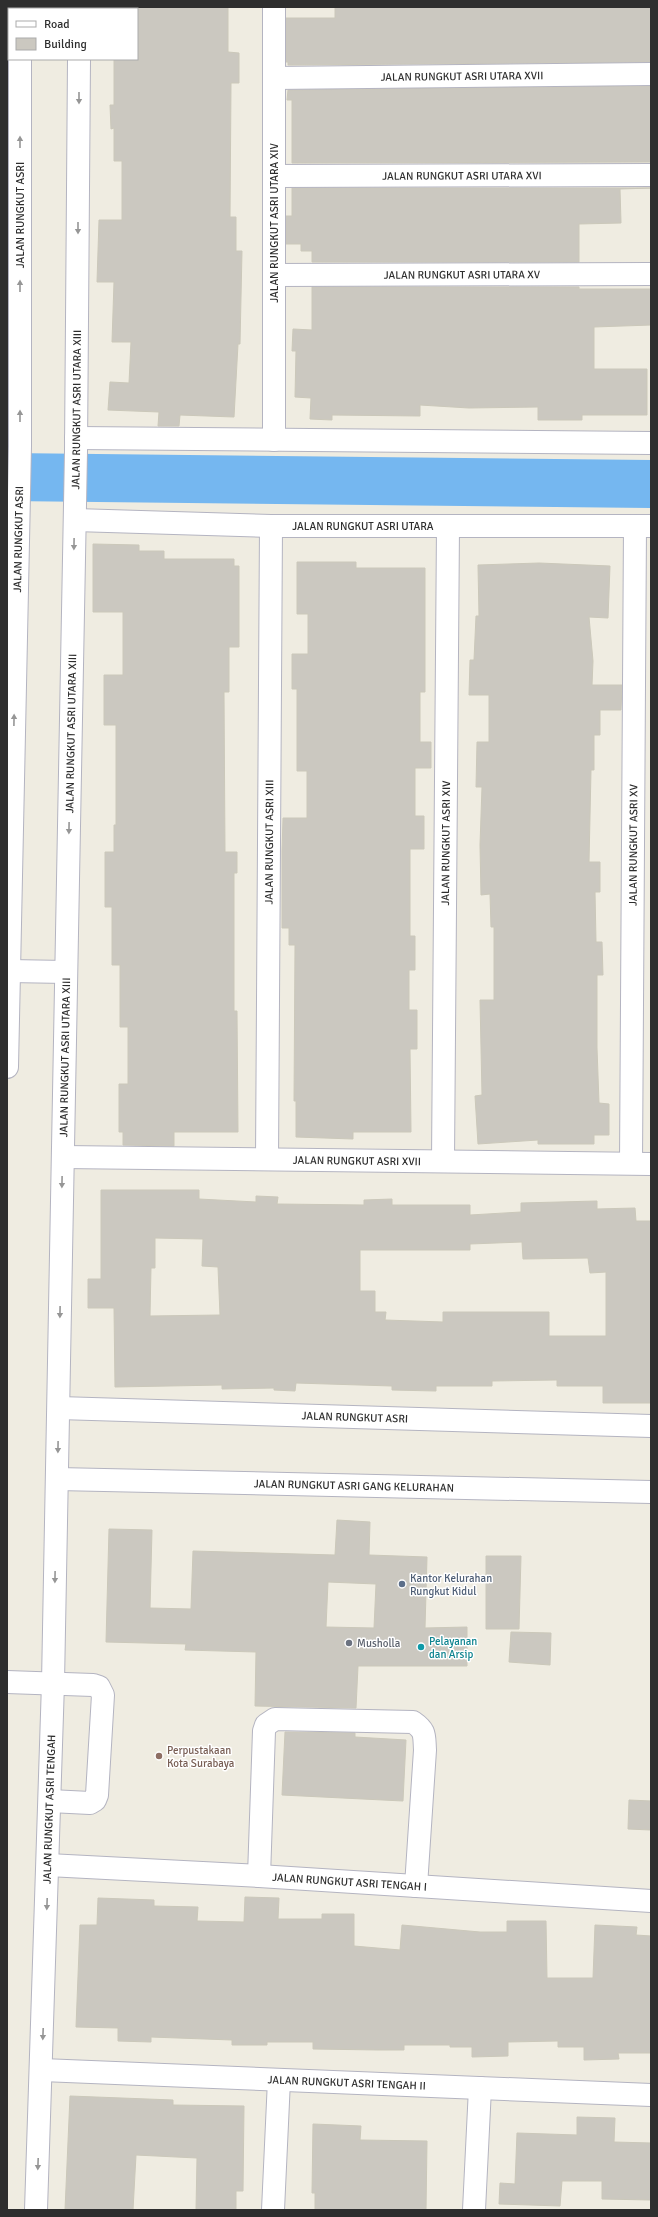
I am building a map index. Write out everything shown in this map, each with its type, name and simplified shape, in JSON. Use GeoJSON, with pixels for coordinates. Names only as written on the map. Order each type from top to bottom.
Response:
{"type":"FeatureCollection","features":[{"type":"Feature","properties":{"kind":"street","name":"JALAN RUNGKUT ASRI UTARA XIV"},"geometry":{"type":"LineString","coordinates":[[274,7],[274,440]]}},
{"type":"Feature","properties":{"kind":"street","name":"JALAN RUNGKUT ASRI"},"geometry":{"type":"LineString","coordinates":[[7,1066],[20,60]]}},
{"type":"Feature","properties":{"kind":"street","name":"JALAN RUNGKUT ASRI UTARA XIII"},"geometry":{"type":"LineString","coordinates":[[58,1408],[75,513],[79,60]]}},
{"type":"Feature","properties":{"kind":"street","name":"JALAN RUNGKUT ASRI UTARA XVII"},"geometry":{"type":"LineString","coordinates":[[274,78],[651,74]]}},
{"type":"Feature","properties":{"kind":"street","name":"JALAN RUNGKUT ASRI UTARA XVI"},"geometry":{"type":"LineString","coordinates":[[274,176],[651,175]]}},
{"type":"Feature","properties":{"kind":"street","name":"JALAN RUNGKUT ASRI UTARA XV"},"geometry":{"type":"LineString","coordinates":[[274,275],[651,274]]}},
{"type":"Feature","properties":{"kind":"street"},"geometry":{"type":"LineString","coordinates":[[76,445],[274,440],[651,443]]}},
{"type":"Feature","properties":{"kind":"street","name":"JALAN RUNGKUT ASRI UTARA"},"geometry":{"type":"LineString","coordinates":[[75,513],[271,526],[643,526]]}},
{"type":"Feature","properties":{"kind":"street","name":"JALAN RUNGKUT ASRI XIII"},"geometry":{"type":"LineString","coordinates":[[267,1159],[271,526]]}},
{"type":"Feature","properties":{"kind":"street","name":"JALAN RUNGKUT ASRI XIV"},"geometry":{"type":"LineString","coordinates":[[443,1161],[448,526]]}},
{"type":"Feature","properties":{"kind":"street","name":"JALAN RUNGKUT ASRI XV"},"geometry":{"type":"LineString","coordinates":[[641,1163],[643,526]]}},
{"type":"Feature","properties":{"kind":"street"},"geometry":{"type":"LineString","coordinates":[[9,971],[66,972]]}},
{"type":"Feature","properties":{"kind":"street","name":"JALAN RUNGKUT ASRI XVII"},"geometry":{"type":"LineString","coordinates":[[63,1157],[641,1163]]}},
{"type":"Feature","properties":{"kind":"street","name":"JALAN RUNGKUT ASRI"},"geometry":{"type":"LineString","coordinates":[[58,1408],[651,1426]]}},
{"type":"Feature","properties":{"kind":"street","name":"JALAN RUNGKUT ASRI TENGAH"},"geometry":{"type":"LineString","coordinates":[[36,2210],[42,2070],[50,1801],[58,1408]]}},
{"type":"Feature","properties":{"kind":"street","name":"JALAN RUNGKUT ASRI GANG KELURAHAN"},"geometry":{"type":"LineString","coordinates":[[57,1479],[651,1492]]}},
{"type":"Feature","properties":{"kind":"street"},"geometry":{"type":"LineString","coordinates":[[7,1682],[93,1685],[99,1687],[103,1695],[98,1795],[95,1800],[90,1803],[50,1801]]}},
{"type":"Feature","properties":{"kind":"street"},"geometry":{"type":"LineString","coordinates":[[259,1876],[264,1731],[266,1725],[275,1718],[413,1722],[421,1727],[424,1733],[425,1750],[416,1886]]}},
{"type":"Feature","properties":{"kind":"street","name":"JALAN RUNGKUT ASRI TENGAH I"},"geometry":{"type":"LineString","coordinates":[[48,1865],[259,1876],[651,1901]]}},
{"type":"Feature","properties":{"kind":"street","name":"JALAN RUNGKUT ASRI TENGAH II"},"geometry":{"type":"LineString","coordinates":[[42,2070],[651,2095]]}},
{"type":"Feature","properties":{"kind":"street"},"geometry":{"type":"LineString","coordinates":[[273,2210],[279,2080]]}},
{"type":"Feature","properties":{"kind":"street"},"geometry":{"type":"LineString","coordinates":[[474,2210],[480,2088]]}},
{"type":"Feature","properties":{"kind":"building"},"geometry":{"type":"Polygon","coordinates":[[[228,7],[228,52],[239,53],[239,83],[231,83],[230,217],[236,217],[236,251],[242,251],[240,344],[238,344],[234,417],[180,415],[179,426],[158,426],[159,412],[108,410],[110,382],[129,383],[131,342],[112,342],[114,282],[97,282],[99,220],[122,220],[122,161],[114,161],[114,128],[111,129],[110,105],[114,105],[114,60],[138,60],[137,8],[228,7]]]}},
{"type":"Feature","properties":{"kind":"building"},"geometry":{"type":"Polygon","coordinates":[[[335,7],[651,7],[651,62],[288,65],[288,62],[286,62],[286,18],[335,18],[335,7]]]}},
{"type":"Feature","properties":{"kind":"building"},"geometry":{"type":"Polygon","coordinates":[[[651,86],[651,162],[292,163],[292,100],[287,100],[288,90],[651,86]]]}},
{"type":"Feature","properties":{"kind":"building"},"geometry":{"type":"Polygon","coordinates":[[[292,188],[651,188],[620,189],[621,223],[579,224],[579,262],[312,262],[312,251],[301,251],[301,244],[286,244],[286,216],[292,216],[292,188]]]}},
{"type":"Feature","properties":{"kind":"building"},"geometry":{"type":"Polygon","coordinates":[[[312,287],[579,287],[579,289],[651,289],[651,325],[594,327],[594,369],[647,369],[647,415],[582,415],[582,420],[538,420],[538,407],[469,408],[420,405],[420,416],[332,415],[332,420],[310,419],[311,398],[295,397],[296,351],[292,351],[293,329],[312,330],[312,287]]]}},
{"type":"Feature","properties":{"kind":"building"},"geometry":{"type":"Polygon","coordinates":[[[93,544],[139,545],[139,551],[164,551],[164,559],[234,559],[234,566],[239,566],[239,647],[229,647],[229,692],[224,692],[225,852],[237,852],[237,873],[234,873],[234,1011],[237,1011],[238,1132],[174,1132],[174,1146],[123,1145],[123,1132],[119,1132],[119,1084],[128,1084],[128,1027],[120,1027],[120,965],[112,965],[112,907],[105,907],[105,852],[114,852],[114,825],[116,825],[116,725],[104,725],[104,675],[123,675],[123,612],[93,612],[93,544]]]}},
{"type":"Feature","properties":{"kind":"building"},"geometry":{"type":"Polygon","coordinates":[[[297,562],[356,562],[356,568],[425,568],[425,692],[420,692],[420,742],[431,742],[431,768],[415,768],[415,816],[424,816],[424,849],[410,849],[410,936],[415,936],[415,970],[409,970],[409,1010],[417,1010],[417,1049],[410,1049],[411,1132],[353,1132],[353,1139],[296,1137],[296,1101],[294,1101],[295,945],[289,945],[289,928],[282,928],[282,852],[283,818],[307,818],[307,771],[297,771],[297,689],[292,689],[292,654],[308,654],[308,614],[297,614],[297,562]]]}},
{"type":"Feature","properties":{"kind":"building"},"geometry":{"type":"Polygon","coordinates":[[[539,563],[610,566],[608,618],[589,617],[593,661],[592,685],[622,685],[621,710],[600,710],[600,735],[594,735],[594,770],[591,770],[589,862],[600,862],[600,892],[595,892],[596,942],[602,942],[603,975],[597,975],[599,1103],[609,1104],[609,1135],[594,1135],[594,1144],[538,1144],[538,1140],[478,1144],[475,1096],[482,1095],[480,1000],[494,1000],[494,927],[491,927],[490,894],[481,895],[480,845],[482,787],[476,787],[477,742],[489,742],[489,695],[469,695],[470,660],[474,660],[476,616],[479,616],[478,565],[539,563]]]}},
{"type":"Feature","properties":{"kind":"building"},"geometry":{"type":"Polygon","coordinates":[[[101,1190],[199,1190],[199,1199],[256,1202],[256,1196],[278,1197],[277,1204],[364,1205],[364,1200],[392,1199],[392,1205],[470,1205],[470,1215],[521,1212],[521,1203],[597,1201],[597,1209],[635,1208],[636,1221],[651,1221],[651,1403],[603,1403],[603,1386],[557,1386],[557,1380],[492,1381],[492,1386],[436,1386],[436,1391],[392,1390],[392,1386],[296,1383],[295,1391],[274,1390],[274,1388],[222,1389],[222,1385],[115,1387],[114,1308],[88,1308],[88,1279],[101,1279],[101,1190]],[[155,1238],[155,1268],[151,1268],[150,1316],[220,1315],[218,1267],[202,1266],[203,1239],[155,1238]],[[522,1242],[470,1244],[470,1250],[360,1250],[360,1291],[375,1291],[375,1312],[386,1312],[385,1320],[443,1322],[443,1312],[549,1312],[549,1336],[606,1336],[606,1272],[590,1273],[588,1258],[523,1259],[522,1242]]]}},
{"type":"Feature","properties":{"kind":"building"},"geometry":{"type":"Polygon","coordinates":[[[337,1520],[370,1522],[369,1555],[427,1557],[425,1628],[467,1627],[467,1666],[358,1666],[356,1708],[255,1706],[256,1652],[185,1650],[186,1644],[106,1642],[109,1529],[152,1530],[150,1608],[191,1609],[193,1551],[335,1555],[337,1520]],[[328,1582],[326,1627],[374,1628],[376,1584],[328,1582]]]}},
{"type":"Feature","properties":{"kind":"building"},"geometry":{"type":"Polygon","coordinates":[[[486,1556],[521,1556],[519,1629],[486,1629],[486,1556]]]}},
{"type":"Feature","properties":{"kind":"building"},"geometry":{"type":"Polygon","coordinates":[[[511,1632],[551,1633],[550,1665],[509,1662],[511,1632]]]}},
{"type":"Feature","properties":{"kind":"building"},"geometry":{"type":"Polygon","coordinates":[[[285,1732],[355,1733],[355,1737],[406,1740],[403,1801],[282,1795],[285,1732]]]}},
{"type":"Feature","properties":{"kind":"building"},"geometry":{"type":"Polygon","coordinates":[[[629,1800],[651,1801],[651,1830],[628,1829],[629,1800]]]}},
{"type":"Feature","properties":{"kind":"building"},"geometry":{"type":"Polygon","coordinates":[[[245,1897],[279,1898],[278,1919],[322,1919],[322,1914],[354,1914],[354,1946],[400,1950],[402,1925],[480,1932],[507,1932],[507,1921],[546,1921],[547,1978],[593,1978],[595,1925],[637,1927],[636,1935],[651,1936],[651,2053],[618,2053],[619,2059],[584,2060],[584,2047],[558,2047],[558,2041],[508,2042],[508,2056],[472,2057],[472,2047],[450,2047],[450,2045],[404,2045],[404,2050],[379,2050],[313,2049],[313,2042],[267,2042],[267,2045],[232,2045],[232,2040],[151,2037],[151,2042],[118,2041],[118,2028],[76,2027],[80,1925],[97,1925],[98,1898],[154,1900],[154,1906],[198,1907],[197,1921],[244,1922],[245,1897]]]}},
{"type":"Feature","properties":{"kind":"building"},"geometry":{"type":"Polygon","coordinates":[[[70,2096],[173,2100],[173,2105],[244,2106],[243,2191],[236,2191],[236,2210],[196,2210],[197,2158],[136,2155],[133,2210],[65,2210],[70,2096]]]}},
{"type":"Feature","properties":{"kind":"building"},"geometry":{"type":"Polygon","coordinates":[[[577,2117],[615,2118],[614,2142],[651,2143],[651,2200],[602,2199],[602,2181],[562,2181],[560,2206],[499,2204],[500,2183],[515,2184],[517,2133],[577,2135],[577,2117]]]}},
{"type":"Feature","properties":{"kind":"building"},"geometry":{"type":"Polygon","coordinates":[[[313,2124],[361,2126],[360,2140],[427,2141],[426,2210],[315,2210],[315,2193],[312,2193],[313,2124]]]}},
{"type":"Feature","properties":{"kind":"waterway"},"geometry":{"type":"LineString","coordinates":[[7,477],[651,484]]}},
{"type":"Feature","properties":{"kind":"place","name":"Kantor Kelurahan Rungkut Kidul"},"geometry":{"type":"Point","coordinates":[402,1584]}},
{"type":"Feature","properties":{"kind":"place","name":"Musholla"},"geometry":{"type":"Point","coordinates":[349,1643]}},
{"type":"Feature","properties":{"kind":"place","name":"Pelayanan dan Arsip"},"geometry":{"type":"Point","coordinates":[421,1647]}},
{"type":"Feature","properties":{"kind":"place","name":"Perpustakaan Kota Surabaya"},"geometry":{"type":"Point","coordinates":[159,1756]}}]}
